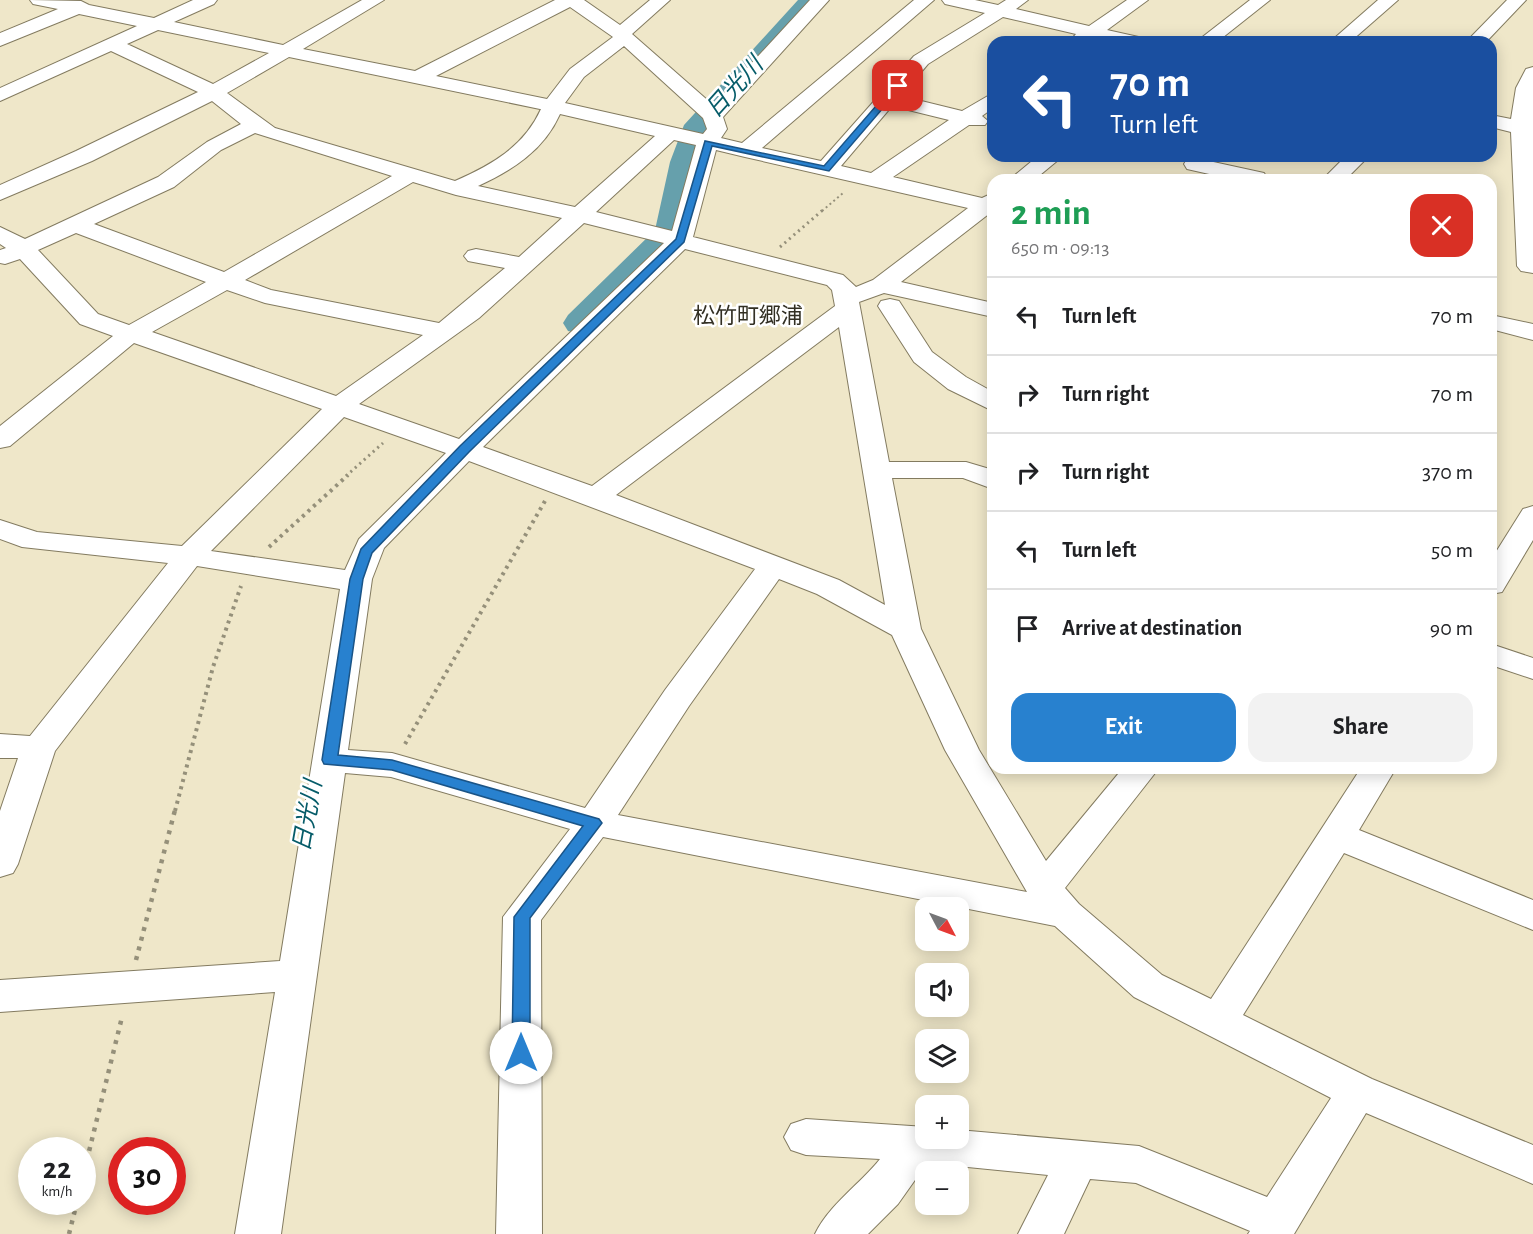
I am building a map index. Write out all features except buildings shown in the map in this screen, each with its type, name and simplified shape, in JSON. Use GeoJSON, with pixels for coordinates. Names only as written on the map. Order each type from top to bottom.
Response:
{"type":"FeatureCollection","features":[{"type":"Feature","properties":{"kind":"street"},"geometry":{"type":"LineString","coordinates":[[39,0],[552,105],[670,133],[705,127]]}},
{"type":"Feature","properties":{"kind":"street"},"geometry":{"type":"LineString","coordinates":[[0,40],[96,0]]}},
{"type":"Feature","properties":{"kind":"street"},"geometry":{"type":"LineString","coordinates":[[0,95],[208,0]]}},
{"type":"Feature","properties":{"kind":"street"},"geometry":{"type":"LineString","coordinates":[[0,193],[84,156],[214,92],[375,0]]}},
{"type":"Feature","properties":{"kind":"street"},"geometry":{"type":"LineString","coordinates":[[419,77],[570,0],[623,35],[705,127],[745,151],[987,203]]}},
{"type":"Feature","properties":{"kind":"street"},"geometry":{"type":"LineString","coordinates":[[456,188],[501,166],[522,151],[539,133],[552,105],[566,85],[661,0]]}},
{"type":"Feature","properties":{"kind":"street"},"geometry":{"type":"LineString","coordinates":[[258,1234],[286,975],[330,760],[349,580],[370,545],[460,447],[673,238],[705,127],[820,0]]}},
{"type":"Feature","properties":{"kind":"street"},"geometry":{"type":"LineString","coordinates":[[745,151],[925,0]]}},
{"type":"Feature","properties":{"kind":"street"},"geometry":{"type":"LineString","coordinates":[[951,0],[1001,11],[1081,36]]}},
{"type":"Feature","properties":{"kind":"street"},"geometry":{"type":"LineString","coordinates":[[826,169],[921,60],[1019,0]]}},
{"type":"Feature","properties":{"kind":"street"},"geometry":{"type":"LineString","coordinates":[[1085,36],[1139,0]]}},
{"type":"Feature","properties":{"kind":"street"},"geometry":{"type":"LineString","coordinates":[[1213,36],[1261,0]]}},
{"type":"Feature","properties":{"kind":"street"},"geometry":{"type":"LineString","coordinates":[[1347,36],[1389,0]]}},
{"type":"Feature","properties":{"kind":"street"},"geometry":{"type":"LineString","coordinates":[[1489,0],[1515,2],[1533,9]]}},
{"type":"Feature","properties":{"kind":"street"},"geometry":{"type":"LineString","coordinates":[[1481,36],[1515,2]]}},
{"type":"Feature","properties":{"kind":"street"},"geometry":{"type":"LineString","coordinates":[[111,44],[214,92],[255,125],[268,132],[456,188],[673,238],[835,280],[844,287],[904,628],[962,750],[1055,901],[1148,986],[1357,1091],[1533,1165]]}},
{"type":"Feature","properties":{"kind":"street"},"geometry":{"type":"LineString","coordinates":[[1533,73],[1522,109],[1529,266],[1533,266]]}},
{"type":"Feature","properties":{"kind":"street"},"geometry":{"type":"LineString","coordinates":[[886,98],[987,123]]}},
{"type":"Feature","properties":{"kind":"street"},"geometry":{"type":"LineString","coordinates":[[868,179],[987,103]]}},
{"type":"Feature","properties":{"kind":"street"},"geometry":{"type":"LineString","coordinates":[[1497,122],[1522,128]]}},
{"type":"Feature","properties":{"kind":"street"},"geometry":{"type":"LineString","coordinates":[[0,259],[166,182],[213,146],[255,125]]}},
{"type":"Feature","properties":{"kind":"street"},"geometry":{"type":"LineString","coordinates":[[0,864],[39,748],[189,556],[341,405],[446,332],[525,265],[670,133]]}},
{"type":"Feature","properties":{"kind":"street"},"geometry":{"type":"LineString","coordinates":[[1028,174],[1044,162]]}},
{"type":"Feature","properties":{"kind":"street"},"geometry":{"type":"LineString","coordinates":[[1183,174],[1198,162]]}},
{"type":"Feature","properties":{"kind":"street"},"geometry":{"type":"LineString","coordinates":[[1206,162],[1244,174]]}},
{"type":"Feature","properties":{"kind":"street"},"geometry":{"type":"LineString","coordinates":[[1339,174],[1352,162]]}},
{"type":"Feature","properties":{"kind":"street"},"geometry":{"type":"LineString","coordinates":[[0,440],[129,335],[356,208],[409,175]]}},
{"type":"Feature","properties":{"kind":"street"},"geometry":{"type":"LineString","coordinates":[[886,296],[987,208]]}},
{"type":"Feature","properties":{"kind":"street"},"geometry":{"type":"LineString","coordinates":[[76,225],[265,296],[446,332]]}},
{"type":"Feature","properties":{"kind":"street"},"geometry":{"type":"LineString","coordinates":[[0,234],[23,248],[88,319],[129,335],[341,405],[556,482],[828,587],[904,628]]}},
{"type":"Feature","properties":{"kind":"street"},"geometry":{"type":"LineString","coordinates":[[476,256],[525,265]]}},
{"type":"Feature","properties":{"kind":"street"},"geometry":{"type":"LineString","coordinates":[[886,296],[923,357],[987,393]]}},
{"type":"Feature","properties":{"kind":"street"},"geometry":{"type":"LineString","coordinates":[[595,497],[846,304],[886,296],[987,309]]}},
{"type":"Feature","properties":{"kind":"street"},"geometry":{"type":"LineString","coordinates":[[1497,323],[1533,332]]}},
{"type":"Feature","properties":{"kind":"street"},"geometry":{"type":"LineString","coordinates":[[875,470],[966,470],[987,478]]}},
{"type":"Feature","properties":{"kind":"street"},"geometry":{"type":"LineString","coordinates":[[1497,575],[1533,515]]}},
{"type":"Feature","properties":{"kind":"street"},"geometry":{"type":"LineString","coordinates":[[0,529],[33,542],[189,556],[247,567],[349,580]]}},
{"type":"Feature","properties":{"kind":"street"},"geometry":{"type":"LineString","coordinates":[[519,1234],[522,917],[594,823],[676,698],[773,566]]}},
{"type":"Feature","properties":{"kind":"street"},"geometry":{"type":"LineString","coordinates":[[1497,656],[1533,669]]}},
{"type":"Feature","properties":{"kind":"street"},"geometry":{"type":"LineString","coordinates":[[0,746],[39,748]]}},
{"type":"Feature","properties":{"kind":"street"},"geometry":{"type":"LineString","coordinates":[[330,760],[392,765],[594,823],[1055,901]]}},
{"type":"Feature","properties":{"kind":"street"},"geometry":{"type":"LineString","coordinates":[[1055,901],[1138,774]]}},
{"type":"Feature","properties":{"kind":"street"},"geometry":{"type":"LineString","coordinates":[[1218,1023],[1251,965],[1338,836],[1375,774]]}},
{"type":"Feature","properties":{"kind":"street"},"geometry":{"type":"LineString","coordinates":[[1338,836],[1533,916]]}},
{"type":"Feature","properties":{"kind":"street"},"geometry":{"type":"LineString","coordinates":[[0,996],[286,975]]}},
{"type":"Feature","properties":{"kind":"street"},"geometry":{"type":"LineString","coordinates":[[959,1149],[1139,1166],[1273,1227],[1325,1147],[1357,1091]]}},
{"type":"Feature","properties":{"kind":"street"},"geometry":{"type":"LineString","coordinates":[[806,1137],[915,1145]]}},
{"type":"Feature","properties":{"kind":"street"},"geometry":{"type":"LineString","coordinates":[[838,1234],[882,1190],[915,1146]]}},
{"type":"Feature","properties":{"kind":"street"},"geometry":{"type":"LineString","coordinates":[[1041,1234],[1077,1160]]}},
{"type":"Feature","properties":{"kind":"path"},"geometry":{"type":"LineString","coordinates":[[762,261],[868,179]]}},
{"type":"Feature","properties":{"kind":"path"},"geometry":{"type":"LineString","coordinates":[[93,1137],[213,667],[247,567],[402,427]]}},
{"type":"Feature","properties":{"kind":"path"},"geometry":{"type":"LineString","coordinates":[[392,765],[556,482]]}},
{"type":"Feature","properties":{"kind":"path"},"geometry":{"type":"LineString","coordinates":[[69,1234],[74,1215]]}},
{"type":"Feature","properties":{"kind":"waterway","name":"日光川"},"geometry":{"type":"LineString","coordinates":[[581,323],[671,233],[686,162],[699,125],[812,0]]}},
{"type":"Feature","properties":{"kind":"district","name":"松竹町郷浦"},"geometry":{"type":"Point","coordinates":[748,315]}},
{"type":"Feature","properties":{"kind":"route"},"geometry":{"type":"LineString","coordinates":[[521,1053],[522,917],[594,823],[392,765],[330,760],[357,579],[365,551],[465,449],[681,240],[708,142],[826,169],[898,86]]}}]}
